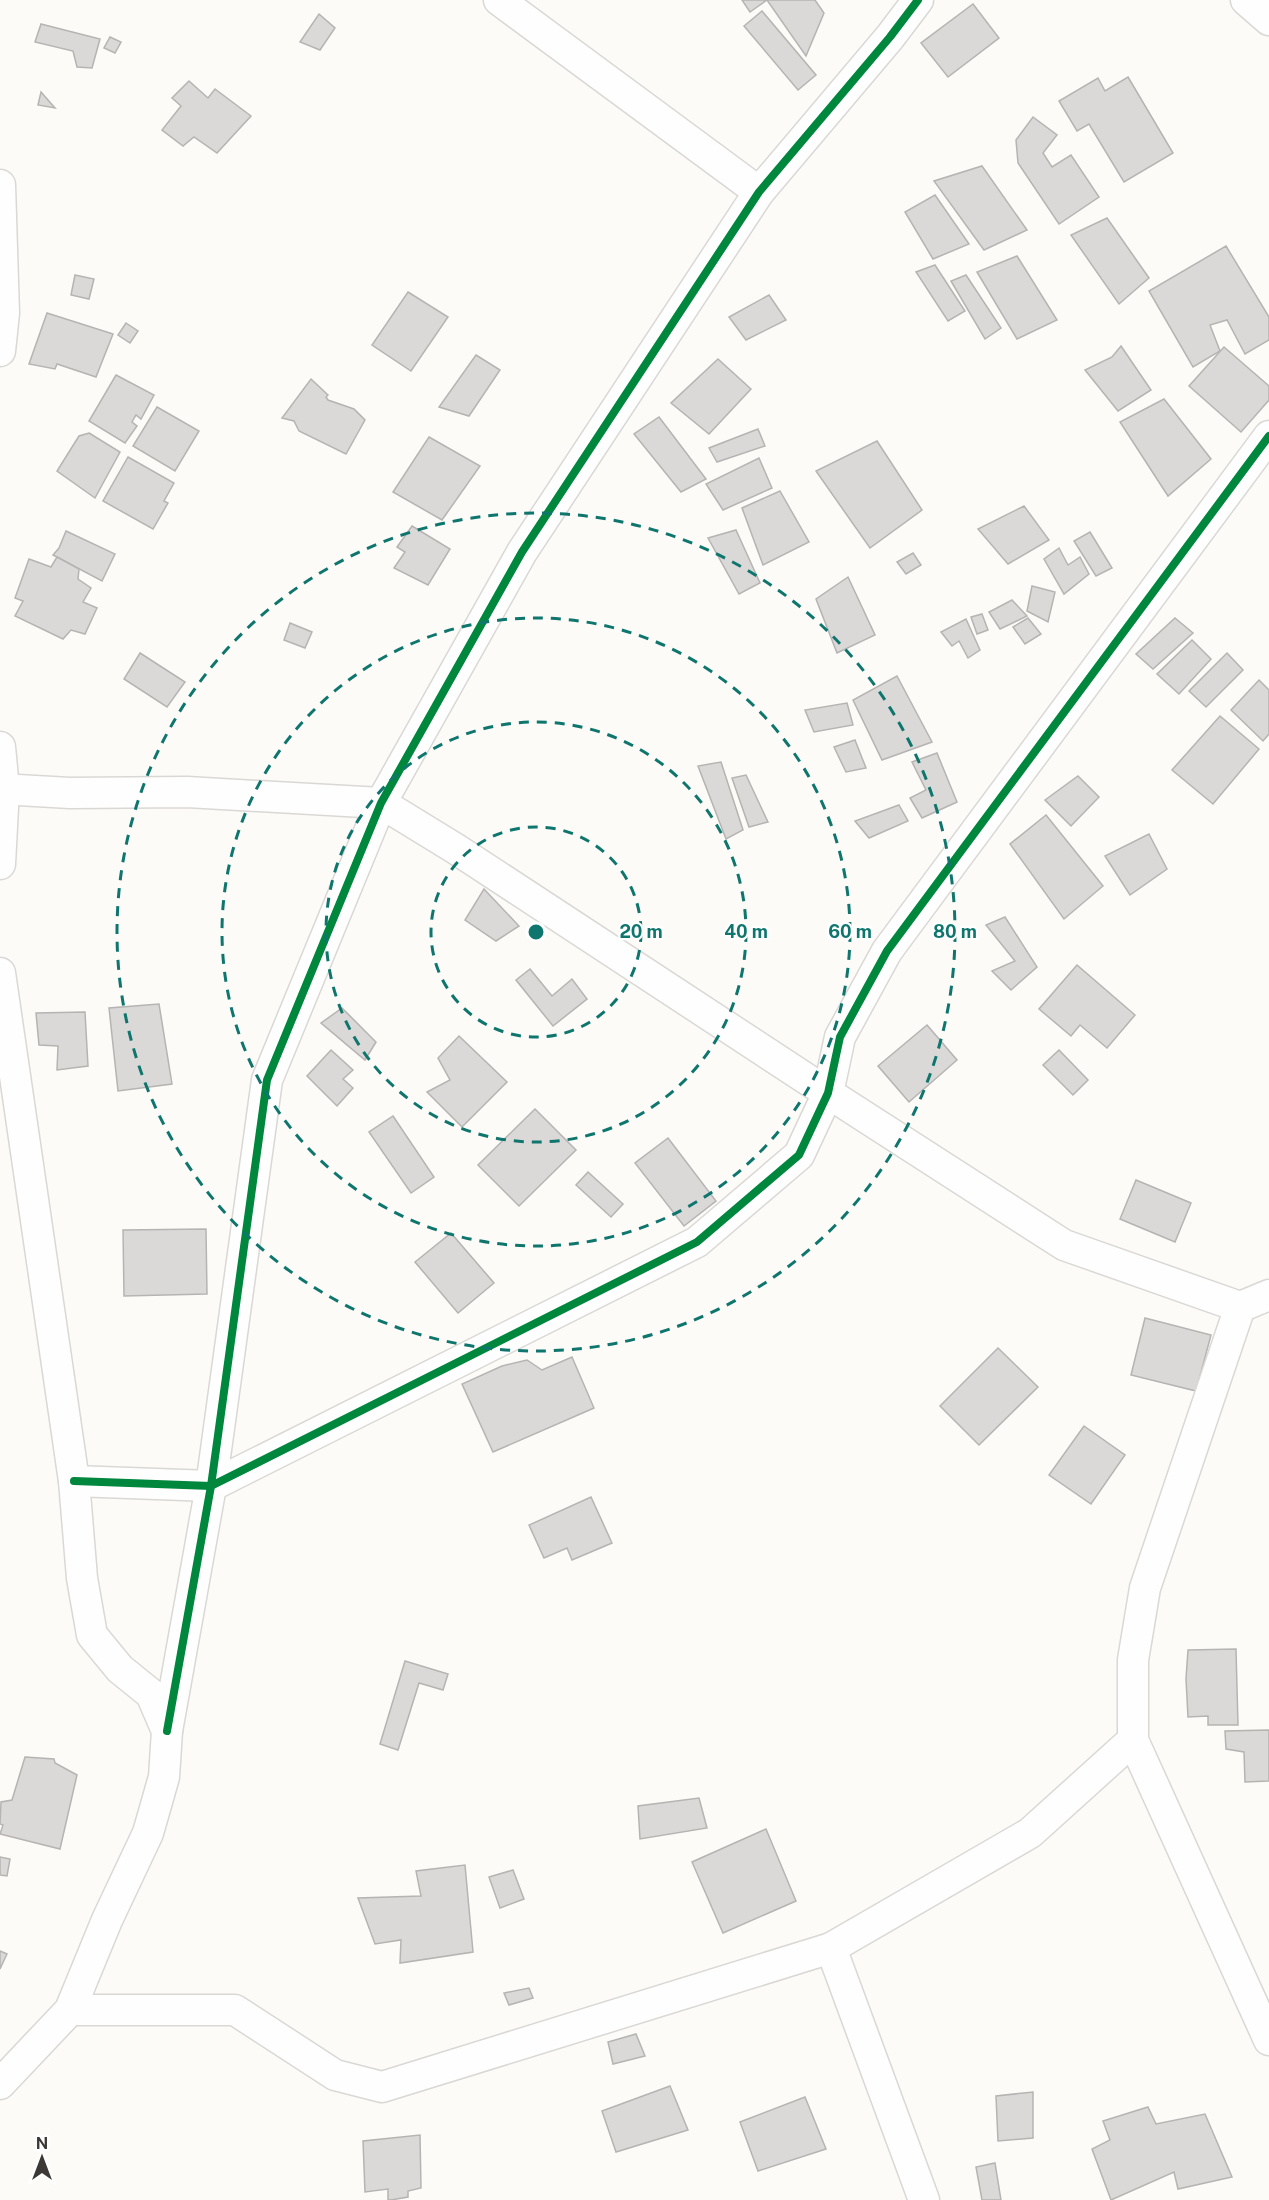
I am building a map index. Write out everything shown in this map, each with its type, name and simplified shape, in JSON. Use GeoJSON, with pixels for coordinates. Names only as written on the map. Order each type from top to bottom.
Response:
{"type":"FeatureCollection","features":[{"type":"Feature","properties":{"kind":"street"},"geometry":{"type":"LineString","coordinates":[[499,0],[759,192]]}},
{"type":"Feature","properties":{"kind":"street"},"geometry":{"type":"LineString","coordinates":[[0,2084],[70,2010],[107,1920],[148,1833],[164,1777],[167,1731],[211,1486],[267,1080],[381,802],[522,552],[759,192],[890,38],[918,0]]}},
{"type":"Feature","properties":{"kind":"street"},"geometry":{"type":"LineString","coordinates":[[1246,0],[1269,20]]}},
{"type":"Feature","properties":{"kind":"street"},"geometry":{"type":"LineString","coordinates":[[0,185],[4,313],[0,351]]}},
{"type":"Feature","properties":{"kind":"street"},"geometry":{"type":"LineString","coordinates":[[74,1481],[211,1486],[697,1242],[800,1155],[828,1093],[840,1037],[887,951],[1269,436]]}},
{"type":"Feature","properties":{"kind":"street"},"geometry":{"type":"LineString","coordinates":[[0,747],[2,789],[0,864]]}},
{"type":"Feature","properties":{"kind":"street"},"geometry":{"type":"LineString","coordinates":[[2,789],[70,793],[187,792],[381,802],[1064,1245],[1240,1307],[1269,1295]]}},
{"type":"Feature","properties":{"kind":"street"},"geometry":{"type":"LineString","coordinates":[[0,973],[74,1481],[82,1578],[92,1635],[120,1669],[151,1694],[167,1731]]}},
{"type":"Feature","properties":{"kind":"street"},"geometry":{"type":"LineString","coordinates":[[1240,1307],[1145,1588],[1133,1660],[1133,1740],[1269,2040]]}},
{"type":"Feature","properties":{"kind":"street"},"geometry":{"type":"LineString","coordinates":[[70,2010],[235,2010],[335,2075],[382,2087],[831,1948],[1030,1833],[1133,1740]]}},
{"type":"Feature","properties":{"kind":"street"},"geometry":{"type":"LineString","coordinates":[[831,1948],[924,2200]]}},
{"type":"Feature","properties":{"kind":"building"},"geometry":{"type":"Polygon","coordinates":[[[742,0],[767,0],[750,12],[742,0]]]}},
{"type":"Feature","properties":{"kind":"building"},"geometry":{"type":"Polygon","coordinates":[[[767,0],[815,0],[824,13],[806,56],[767,0]]]}},
{"type":"Feature","properties":{"kind":"building"},"geometry":{"type":"Polygon","coordinates":[[[973,4],[999,38],[948,77],[921,43],[973,4]]]}},
{"type":"Feature","properties":{"kind":"building"},"geometry":{"type":"Polygon","coordinates":[[[762,11],[816,75],[798,90],[744,26],[762,11]]]}},
{"type":"Feature","properties":{"kind":"building"},"geometry":{"type":"Polygon","coordinates":[[[319,14],[335,28],[320,50],[300,42],[319,14]]]}},
{"type":"Feature","properties":{"kind":"building"},"geometry":{"type":"Polygon","coordinates":[[[41,24],[100,39],[92,68],[77,67],[73,51],[35,42],[41,24]]]}},
{"type":"Feature","properties":{"kind":"building"},"geometry":{"type":"Polygon","coordinates":[[[110,37],[121,42],[115,53],[104,48],[110,37]]]}},
{"type":"Feature","properties":{"kind":"building"},"geometry":{"type":"Polygon","coordinates":[[[1128,77],[1173,153],[1124,182],[1089,124],[1077,131],[1059,101],[1098,78],[1105,91],[1128,77]]]}},
{"type":"Feature","properties":{"kind":"building"},"geometry":{"type":"Polygon","coordinates":[[[189,81],[208,98],[215,89],[251,116],[217,153],[194,137],[183,146],[162,130],[181,106],[172,98],[189,81]]]}},
{"type":"Feature","properties":{"kind":"building"},"geometry":{"type":"Polygon","coordinates":[[[41,92],[55,108],[38,105],[41,92]]]}},
{"type":"Feature","properties":{"kind":"building"},"geometry":{"type":"Polygon","coordinates":[[[1033,117],[1057,135],[1043,153],[1052,167],[1071,155],[1099,197],[1059,224],[1018,163],[1016,140],[1033,117]]]}},
{"type":"Feature","properties":{"kind":"building"},"geometry":{"type":"Polygon","coordinates":[[[982,166],[1027,230],[984,250],[934,181],[982,166]]]}},
{"type":"Feature","properties":{"kind":"building"},"geometry":{"type":"Polygon","coordinates":[[[935,195],[969,244],[933,259],[905,212],[935,195]]]}},
{"type":"Feature","properties":{"kind":"building"},"geometry":{"type":"Polygon","coordinates":[[[1107,218],[1149,278],[1119,304],[1071,235],[1107,218]]]}},
{"type":"Feature","properties":{"kind":"building"},"geometry":{"type":"Polygon","coordinates":[[[1226,246],[1269,317],[1269,340],[1245,354],[1227,320],[1210,325],[1220,351],[1193,367],[1149,291],[1226,246]]]}},
{"type":"Feature","properties":{"kind":"building"},"geometry":{"type":"Polygon","coordinates":[[[1017,256],[1057,320],[1017,339],[977,272],[1017,256]]]}},
{"type":"Feature","properties":{"kind":"building"},"geometry":{"type":"Polygon","coordinates":[[[935,265],[965,311],[948,321],[916,272],[935,265]]]}},
{"type":"Feature","properties":{"kind":"building"},"geometry":{"type":"Polygon","coordinates":[[[75,275],[94,279],[89,299],[71,295],[75,275]]]}},
{"type":"Feature","properties":{"kind":"building"},"geometry":{"type":"Polygon","coordinates":[[[966,275],[1001,328],[985,339],[951,281],[966,275]]]}},
{"type":"Feature","properties":{"kind":"building"},"geometry":{"type":"Polygon","coordinates":[[[408,292],[448,317],[411,371],[372,345],[408,292]]]}},
{"type":"Feature","properties":{"kind":"building"},"geometry":{"type":"Polygon","coordinates":[[[769,295],[786,320],[746,340],[729,317],[769,295]]]}},
{"type":"Feature","properties":{"kind":"building"},"geometry":{"type":"Polygon","coordinates":[[[47,313],[113,334],[96,377],[57,364],[55,369],[29,364],[47,313]]]}},
{"type":"Feature","properties":{"kind":"building"},"geometry":{"type":"Polygon","coordinates":[[[126,323],[138,331],[130,343],[118,335],[126,323]]]}},
{"type":"Feature","properties":{"kind":"building"},"geometry":{"type":"Polygon","coordinates":[[[1121,346],[1151,390],[1118,411],[1085,370],[1112,357],[1121,346]]]}},
{"type":"Feature","properties":{"kind":"building"},"geometry":{"type":"Polygon","coordinates":[[[1224,347],[1269,386],[1269,400],[1241,432],[1189,386],[1224,347]]]}},
{"type":"Feature","properties":{"kind":"building"},"geometry":{"type":"Polygon","coordinates":[[[476,355],[500,370],[469,416],[439,407],[476,355]]]}},
{"type":"Feature","properties":{"kind":"building"},"geometry":{"type":"Polygon","coordinates":[[[718,359],[751,389],[709,434],[671,403],[718,359]]]}},
{"type":"Feature","properties":{"kind":"building"},"geometry":{"type":"Polygon","coordinates":[[[116,375],[154,395],[141,419],[136,415],[132,422],[137,426],[125,443],[89,421],[116,375]]]}},
{"type":"Feature","properties":{"kind":"building"},"geometry":{"type":"Polygon","coordinates":[[[311,379],[328,395],[326,397],[328,400],[354,409],[365,420],[346,454],[299,431],[294,421],[282,418],[311,379]]]}},
{"type":"Feature","properties":{"kind":"building"},"geometry":{"type":"Polygon","coordinates":[[[1164,399],[1211,459],[1168,496],[1120,422],[1164,399]]]}},
{"type":"Feature","properties":{"kind":"building"},"geometry":{"type":"Polygon","coordinates":[[[157,407],[199,431],[175,471],[133,446],[157,407]]]}},
{"type":"Feature","properties":{"kind":"building"},"geometry":{"type":"Polygon","coordinates":[[[659,417],[706,479],[681,492],[634,434],[659,417]]]}},
{"type":"Feature","properties":{"kind":"building"},"geometry":{"type":"Polygon","coordinates":[[[758,429],[765,446],[717,462],[709,448],[758,429]]]}},
{"type":"Feature","properties":{"kind":"building"},"geometry":{"type":"Polygon","coordinates":[[[89,433],[120,452],[95,498],[57,471],[79,436],[89,433]]]}},
{"type":"Feature","properties":{"kind":"building"},"geometry":{"type":"Polygon","coordinates":[[[429,437],[480,466],[442,520],[393,492],[429,437]]]}},
{"type":"Feature","properties":{"kind":"building"},"geometry":{"type":"Polygon","coordinates":[[[877,441],[922,510],[870,548],[816,471],[877,441]]]}},
{"type":"Feature","properties":{"kind":"building"},"geometry":{"type":"Polygon","coordinates":[[[128,457],[174,483],[164,501],[168,503],[153,529],[103,501],[128,457]]]}},
{"type":"Feature","properties":{"kind":"building"},"geometry":{"type":"Polygon","coordinates":[[[759,458],[772,488],[723,510],[706,484],[759,458]]]}},
{"type":"Feature","properties":{"kind":"building"},"geometry":{"type":"Polygon","coordinates":[[[780,491],[809,542],[763,565],[742,508],[780,491]]]}},
{"type":"Feature","properties":{"kind":"building"},"geometry":{"type":"Polygon","coordinates":[[[1024,506],[1049,540],[1008,564],[978,529],[1024,506]]]}},
{"type":"Feature","properties":{"kind":"building"},"geometry":{"type":"Polygon","coordinates":[[[412,526],[450,549],[428,585],[394,568],[405,552],[397,547],[412,526]]]}},
{"type":"Feature","properties":{"kind":"building"},"geometry":{"type":"Polygon","coordinates":[[[736,530],[760,583],[739,594],[708,538],[736,530]]]}},
{"type":"Feature","properties":{"kind":"building"},"geometry":{"type":"Polygon","coordinates":[[[66,531],[115,554],[102,581],[53,555],[59,548],[66,531]]]}},
{"type":"Feature","properties":{"kind":"building"},"geometry":{"type":"Polygon","coordinates":[[[1090,532],[1112,568],[1096,576],[1074,541],[1090,532]]]}},
{"type":"Feature","properties":{"kind":"building"},"geometry":{"type":"Polygon","coordinates":[[[1059,548],[1068,565],[1080,557],[1089,574],[1064,594],[1044,559],[1059,548]]]}},
{"type":"Feature","properties":{"kind":"building"},"geometry":{"type":"Polygon","coordinates":[[[913,553],[921,565],[906,574],[897,562],[913,553]]]}},
{"type":"Feature","properties":{"kind":"building"},"geometry":{"type":"Polygon","coordinates":[[[57,557],[79,569],[78,579],[91,588],[83,602],[97,608],[85,634],[71,630],[63,639],[15,616],[23,601],[15,598],[29,559],[51,567],[57,557]]]}},
{"type":"Feature","properties":{"kind":"building"},"geometry":{"type":"Polygon","coordinates":[[[848,577],[875,635],[837,653],[816,599],[848,577]]]}},
{"type":"Feature","properties":{"kind":"building"},"geometry":{"type":"Polygon","coordinates":[[[1032,586],[1055,592],[1048,622],[1027,611],[1032,586]]]}},
{"type":"Feature","properties":{"kind":"building"},"geometry":{"type":"Polygon","coordinates":[[[1012,600],[1027,616],[1000,629],[989,612],[1012,600]]]}},
{"type":"Feature","properties":{"kind":"building"},"geometry":{"type":"Polygon","coordinates":[[[982,614],[988,630],[977,634],[971,617],[982,614]]]}},
{"type":"Feature","properties":{"kind":"building"},"geometry":{"type":"Polygon","coordinates":[[[1028,618],[1041,634],[1025,644],[1013,627],[1028,618]]]}},
{"type":"Feature","properties":{"kind":"building"},"geometry":{"type":"Polygon","coordinates":[[[1175,618],[1193,633],[1153,669],[1136,654],[1175,618]]]}},
{"type":"Feature","properties":{"kind":"building"},"geometry":{"type":"Polygon","coordinates":[[[966,619],[980,650],[968,658],[959,641],[952,646],[941,632],[966,619]]]}},
{"type":"Feature","properties":{"kind":"building"},"geometry":{"type":"Polygon","coordinates":[[[290,623],[312,632],[305,648],[284,640],[290,623]]]}},
{"type":"Feature","properties":{"kind":"building"},"geometry":{"type":"Polygon","coordinates":[[[1192,640],[1211,659],[1179,694],[1157,674],[1192,640]]]}},
{"type":"Feature","properties":{"kind":"building"},"geometry":{"type":"Polygon","coordinates":[[[140,653],[185,682],[167,707],[124,679],[140,653]]]}},
{"type":"Feature","properties":{"kind":"building"},"geometry":{"type":"Polygon","coordinates":[[[1227,653],[1243,670],[1206,707],[1189,691],[1227,653]]]}},
{"type":"Feature","properties":{"kind":"building"},"geometry":{"type":"Polygon","coordinates":[[[897,676],[932,742],[882,760],[853,700],[897,676]]]}},
{"type":"Feature","properties":{"kind":"building"},"geometry":{"type":"Polygon","coordinates":[[[1259,680],[1269,690],[1269,734],[1263,741],[1231,710],[1259,680]]]}},
{"type":"Feature","properties":{"kind":"building"},"geometry":{"type":"Polygon","coordinates":[[[847,703],[853,725],[814,732],[805,710],[847,703]]]}},
{"type":"Feature","properties":{"kind":"building"},"geometry":{"type":"Polygon","coordinates":[[[1220,716],[1259,749],[1213,804],[1172,770],[1220,716]]]}},
{"type":"Feature","properties":{"kind":"building"},"geometry":{"type":"Polygon","coordinates":[[[855,740],[866,768],[846,772],[834,747],[855,740]]]}},
{"type":"Feature","properties":{"kind":"building"},"geometry":{"type":"Polygon","coordinates":[[[937,753],[957,802],[922,818],[910,798],[926,790],[912,762],[937,753]]]}},
{"type":"Feature","properties":{"kind":"building"},"geometry":{"type":"Polygon","coordinates":[[[721,762],[743,830],[726,839],[698,766],[721,762]]]}},
{"type":"Feature","properties":{"kind":"building"},"geometry":{"type":"Polygon","coordinates":[[[746,775],[768,822],[749,827],[732,778],[746,775]]]}},
{"type":"Feature","properties":{"kind":"building"},"geometry":{"type":"Polygon","coordinates":[[[1078,776],[1099,797],[1071,826],[1045,800],[1078,776]]]}},
{"type":"Feature","properties":{"kind":"building"},"geometry":{"type":"Polygon","coordinates":[[[899,805],[908,821],[869,838],[855,821],[899,805]]]}},
{"type":"Feature","properties":{"kind":"building"},"geometry":{"type":"Polygon","coordinates":[[[1046,815],[1103,886],[1064,919],[1010,844],[1046,815]]]}},
{"type":"Feature","properties":{"kind":"building"},"geometry":{"type":"Polygon","coordinates":[[[1149,834],[1167,869],[1130,895],[1105,856],[1149,834]]]}},
{"type":"Feature","properties":{"kind":"building"},"geometry":{"type":"Polygon","coordinates":[[[484,889],[519,926],[496,941],[465,920],[484,889]]]}},
{"type":"Feature","properties":{"kind":"building"},"geometry":{"type":"Polygon","coordinates":[[[1005,917],[1037,967],[1011,990],[992,971],[1015,961],[986,925],[1005,917]]]}},
{"type":"Feature","properties":{"kind":"building"},"geometry":{"type":"Polygon","coordinates":[[[1077,965],[1135,1015],[1107,1048],[1080,1025],[1071,1036],[1039,1009],[1077,965]]]}},
{"type":"Feature","properties":{"kind":"building"},"geometry":{"type":"Polygon","coordinates":[[[530,969],[552,996],[572,979],[587,999],[553,1026],[516,980],[530,969]]]}},
{"type":"Feature","properties":{"kind":"building"},"geometry":{"type":"Polygon","coordinates":[[[159,1004],[172,1084],[118,1091],[109,1008],[159,1004]]]}},
{"type":"Feature","properties":{"kind":"building"},"geometry":{"type":"Polygon","coordinates":[[[342,1008],[376,1042],[365,1060],[321,1023],[342,1008]]]}},
{"type":"Feature","properties":{"kind":"building"},"geometry":{"type":"Polygon","coordinates":[[[85,1012],[88,1066],[57,1070],[58,1046],[39,1045],[36,1013],[85,1012]]]}},
{"type":"Feature","properties":{"kind":"building"},"geometry":{"type":"Polygon","coordinates":[[[927,1025],[957,1060],[909,1102],[878,1066],[927,1025]]]}},
{"type":"Feature","properties":{"kind":"building"},"geometry":{"type":"Polygon","coordinates":[[[459,1036],[507,1082],[462,1127],[427,1092],[450,1080],[438,1058],[459,1036]]]}},
{"type":"Feature","properties":{"kind":"building"},"geometry":{"type":"Polygon","coordinates":[[[331,1050],[353,1070],[343,1079],[353,1088],[337,1106],[307,1076],[331,1050]]]}},
{"type":"Feature","properties":{"kind":"building"},"geometry":{"type":"Polygon","coordinates":[[[1059,1050],[1088,1080],[1073,1095],[1043,1065],[1059,1050]]]}},
{"type":"Feature","properties":{"kind":"building"},"geometry":{"type":"Polygon","coordinates":[[[535,1109],[576,1150],[519,1206],[478,1165],[535,1109]]]}},
{"type":"Feature","properties":{"kind":"building"},"geometry":{"type":"Polygon","coordinates":[[[393,1116],[434,1177],[411,1193],[369,1132],[393,1116]]]}},
{"type":"Feature","properties":{"kind":"building"},"geometry":{"type":"Polygon","coordinates":[[[668,1138],[716,1201],[684,1226],[635,1163],[668,1138]]]}},
{"type":"Feature","properties":{"kind":"building"},"geometry":{"type":"Polygon","coordinates":[[[588,1172],[623,1204],[611,1217],[576,1185],[588,1172]]]}},
{"type":"Feature","properties":{"kind":"building"},"geometry":{"type":"Polygon","coordinates":[[[1136,1180],[1191,1203],[1175,1242],[1120,1219],[1136,1180]]]}},
{"type":"Feature","properties":{"kind":"building"},"geometry":{"type":"Polygon","coordinates":[[[206,1229],[207,1294],[124,1296],[123,1230],[206,1229]]]}},
{"type":"Feature","properties":{"kind":"building"},"geometry":{"type":"Polygon","coordinates":[[[451,1233],[494,1283],[458,1313],[415,1262],[451,1233]]]}},
{"type":"Feature","properties":{"kind":"building"},"geometry":{"type":"Polygon","coordinates":[[[1145,1318],[1211,1335],[1196,1391],[1131,1375],[1145,1318]]]}},
{"type":"Feature","properties":{"kind":"building"},"geometry":{"type":"Polygon","coordinates":[[[998,1348],[1038,1387],[979,1445],[940,1406],[998,1348]]]}},
{"type":"Feature","properties":{"kind":"building"},"geometry":{"type":"Polygon","coordinates":[[[572,1357],[594,1408],[493,1452],[462,1384],[502,1366],[527,1360],[542,1370],[572,1357]]]}},
{"type":"Feature","properties":{"kind":"building"},"geometry":{"type":"Polygon","coordinates":[[[1084,1426],[1125,1455],[1091,1504],[1049,1475],[1084,1426]]]}},
{"type":"Feature","properties":{"kind":"building"},"geometry":{"type":"Polygon","coordinates":[[[591,1497],[612,1543],[572,1560],[567,1548],[544,1558],[529,1525],[591,1497]]]}},
{"type":"Feature","properties":{"kind":"building"},"geometry":{"type":"Polygon","coordinates":[[[1236,1649],[1238,1725],[1208,1725],[1208,1716],[1188,1717],[1186,1679],[1188,1650],[1236,1649]]]}},
{"type":"Feature","properties":{"kind":"building"},"geometry":{"type":"Polygon","coordinates":[[[405,1661],[448,1674],[443,1690],[419,1683],[398,1750],[380,1744],[405,1661]]]}},
{"type":"Feature","properties":{"kind":"building"},"geometry":{"type":"Polygon","coordinates":[[[1269,1730],[1269,1781],[1245,1782],[1244,1752],[1226,1749],[1225,1731],[1269,1730]]]}},
{"type":"Feature","properties":{"kind":"building"},"geometry":{"type":"Polygon","coordinates":[[[25,1757],[54,1759],[55,1763],[77,1775],[60,1849],[0,1834],[3,1825],[0,1824],[1,1802],[12,1800],[25,1757]]]}},
{"type":"Feature","properties":{"kind":"building"},"geometry":{"type":"Polygon","coordinates":[[[699,1798],[707,1828],[640,1839],[638,1806],[699,1798]]]}},
{"type":"Feature","properties":{"kind":"building"},"geometry":{"type":"Polygon","coordinates":[[[766,1829],[796,1901],[723,1933],[692,1862],[766,1829]]]}},
{"type":"Feature","properties":{"kind":"building"},"geometry":{"type":"Polygon","coordinates":[[[0,1857],[10,1859],[7,1876],[0,1875],[0,1857]]]}},
{"type":"Feature","properties":{"kind":"building"},"geometry":{"type":"Polygon","coordinates":[[[465,1865],[473,1952],[400,1963],[401,1940],[375,1944],[358,1898],[421,1896],[416,1871],[465,1865]]]}},
{"type":"Feature","properties":{"kind":"building"},"geometry":{"type":"Polygon","coordinates":[[[513,1870],[524,1899],[500,1908],[489,1877],[513,1870]]]}},
{"type":"Feature","properties":{"kind":"building"},"geometry":{"type":"Polygon","coordinates":[[[0,1951],[7,1954],[0,1969],[0,1951]]]}},
{"type":"Feature","properties":{"kind":"building"},"geometry":{"type":"Polygon","coordinates":[[[529,1988],[533,1998],[509,2005],[504,1993],[529,1988]]]}},
{"type":"Feature","properties":{"kind":"building"},"geometry":{"type":"Polygon","coordinates":[[[636,2034],[645,2056],[613,2064],[608,2042],[636,2034]]]}},
{"type":"Feature","properties":{"kind":"building"},"geometry":{"type":"Polygon","coordinates":[[[670,2086],[688,2130],[616,2152],[602,2111],[670,2086]]]}},
{"type":"Feature","properties":{"kind":"building"},"geometry":{"type":"Polygon","coordinates":[[[1033,2092],[1033,2138],[998,2141],[996,2096],[1033,2092]]]}},
{"type":"Feature","properties":{"kind":"building"},"geometry":{"type":"Polygon","coordinates":[[[805,2097],[826,2149],[758,2171],[740,2122],[805,2097]]]}},
{"type":"Feature","properties":{"kind":"building"},"geometry":{"type":"Polygon","coordinates":[[[1148,2107],[1156,2124],[1205,2114],[1232,2177],[1178,2189],[1174,2172],[1111,2200],[1092,2149],[1110,2140],[1103,2121],[1148,2107]]]}},
{"type":"Feature","properties":{"kind":"building"},"geometry":{"type":"Polygon","coordinates":[[[420,2135],[421,2188],[408,2191],[408,2197],[391,2200],[388,2200],[388,2189],[365,2192],[363,2141],[420,2135]]]}},
{"type":"Feature","properties":{"kind":"building"},"geometry":{"type":"Polygon","coordinates":[[[995,2163],[1001,2200],[982,2200],[976,2167],[995,2163]]]}},
{"type":"Feature","properties":{"kind":"cycle path"},"geometry":{"type":"LineString","coordinates":[[167,1731],[211,1486],[267,1080],[381,803],[522,552],[759,192],[890,37],[918,0]]}},
{"type":"Feature","properties":{"kind":"cycle path"},"geometry":{"type":"LineString","coordinates":[[74,1481],[211,1486],[697,1242],[799,1155],[828,1093],[840,1037],[887,951],[1269,436]]}}]}
